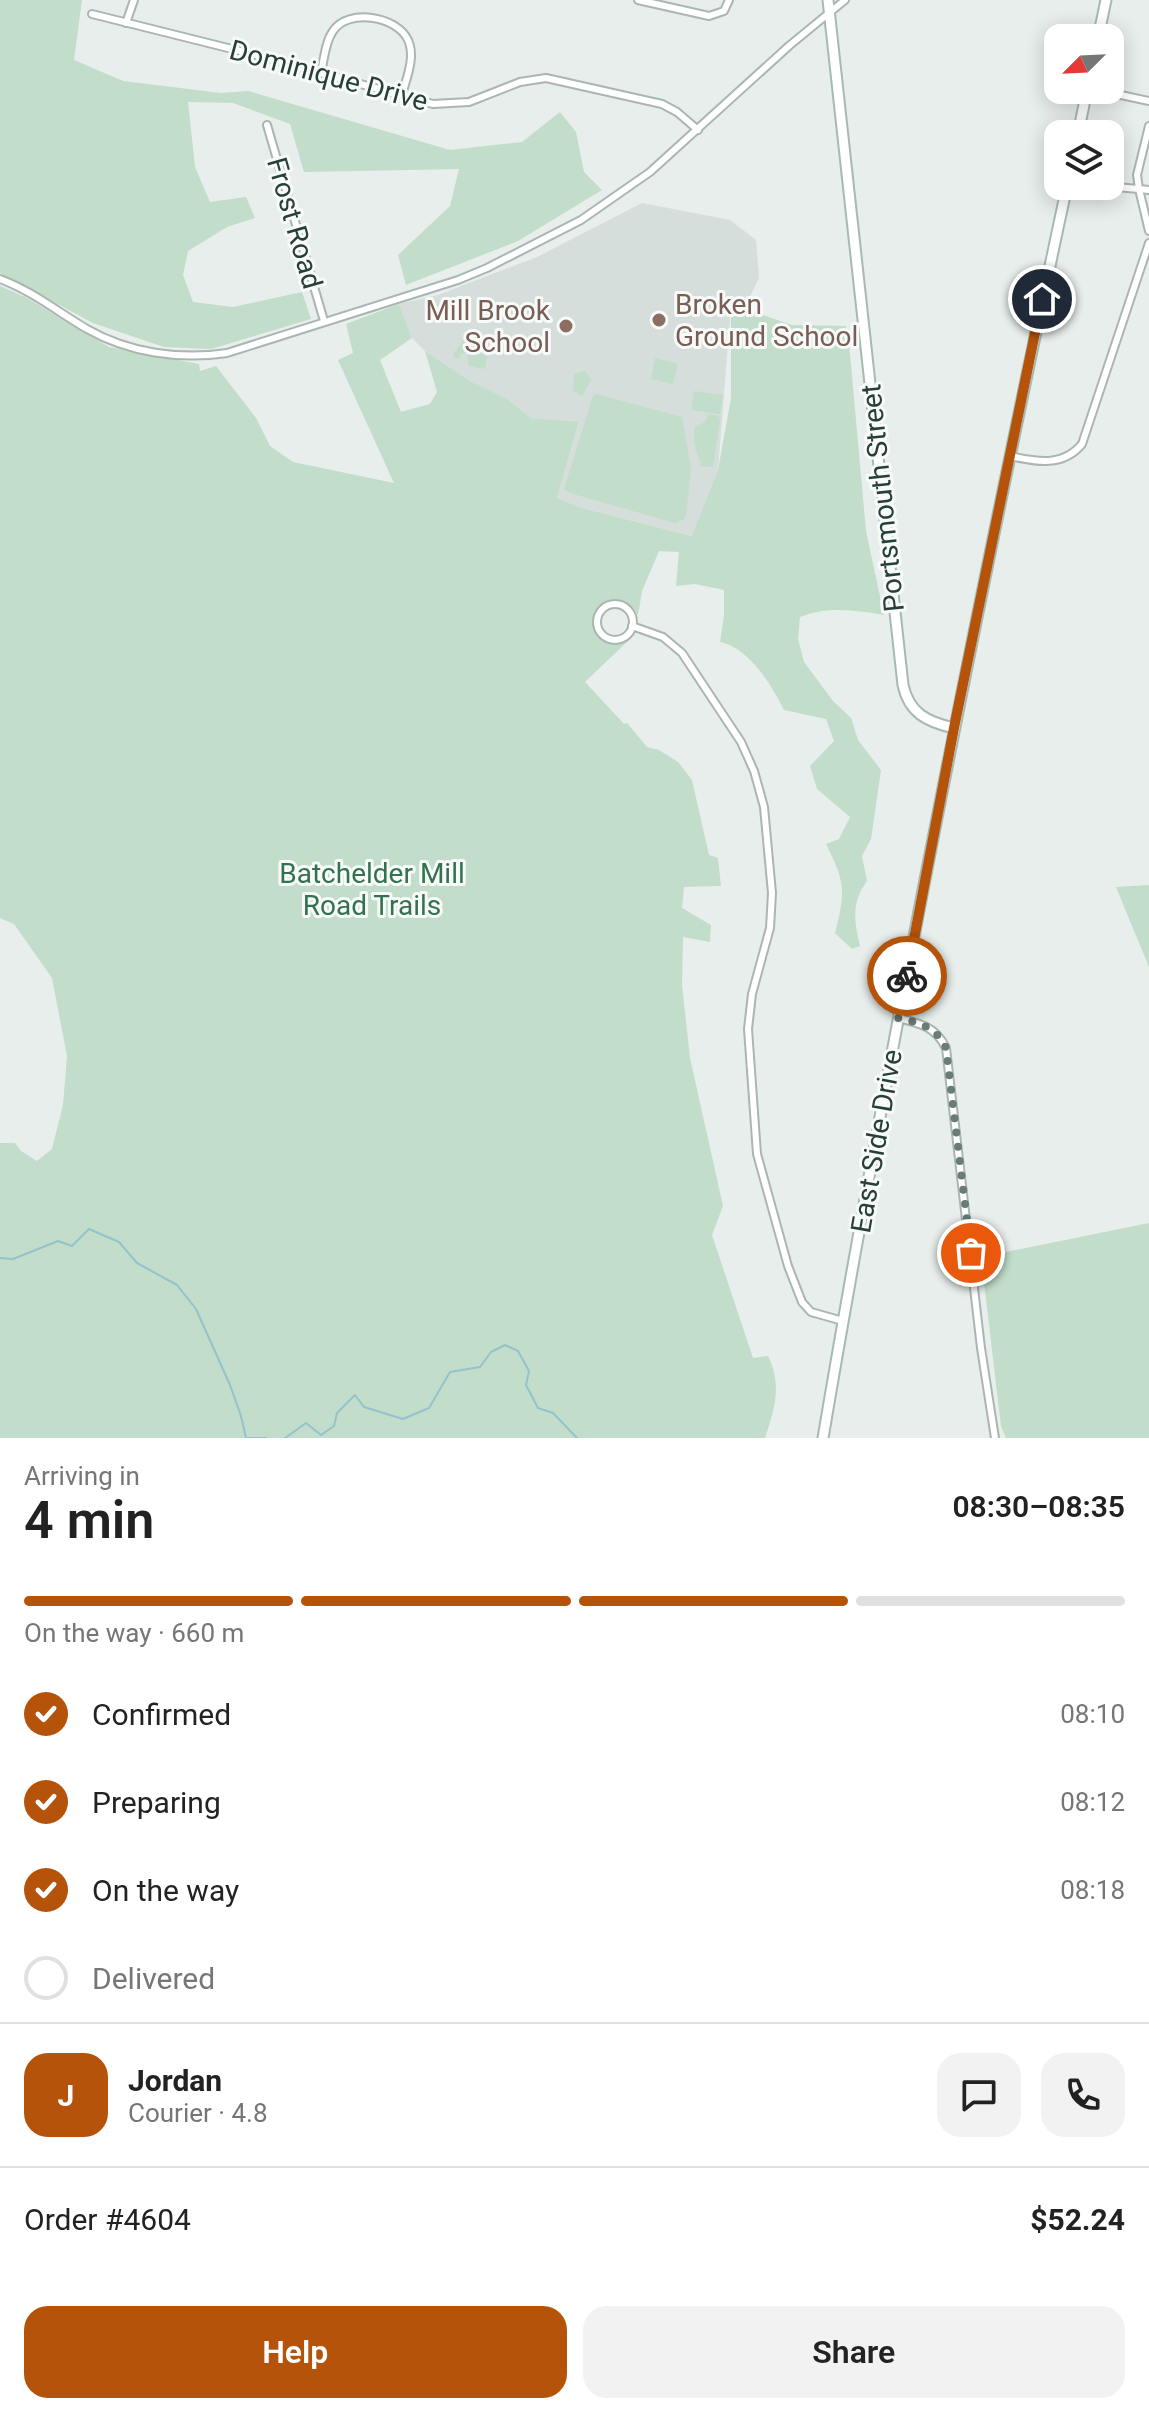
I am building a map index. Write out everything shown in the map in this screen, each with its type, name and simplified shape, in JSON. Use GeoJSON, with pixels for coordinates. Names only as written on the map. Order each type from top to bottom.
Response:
{"type":"FeatureCollection","features":[{"type":"Feature","properties":{"kind":"main road","name":"Portsmouth Street"},"geometry":{"type":"LineString","coordinates":[[828,0],[903,685],[908,702],[919,715],[954,728]]}},
{"type":"Feature","properties":{"kind":"main road"},"geometry":{"type":"LineString","coordinates":[[1101,24],[1106,0]]}},
{"type":"Feature","properties":{"kind":"main road","name":"East Side Drive"},"geometry":{"type":"LineString","coordinates":[[823,1438],[898,1018],[954,728],[1064,200]]}},
{"type":"Feature","properties":{"kind":"street"},"geometry":{"type":"LineString","coordinates":[[126,23],[134,0]]}},
{"type":"Feature","properties":{"kind":"street"},"geometry":{"type":"LineString","coordinates":[[638,0],[709,16],[724,11],[729,0]]}},
{"type":"Feature","properties":{"kind":"street"},"geometry":{"type":"LineString","coordinates":[[0,279],[29,292],[107,339],[176,356],[201,357],[227,353],[411,296],[487,268],[595,212],[650,172],[845,0]]}},
{"type":"Feature","properties":{"kind":"street","name":"Dominique Drive"},"geometry":{"type":"LineString","coordinates":[[92,14],[433,104],[457,104],[480,99],[528,79],[555,79],[662,104],[698,130]]}},
{"type":"Feature","properties":{"kind":"street"},"geometry":{"type":"LineString","coordinates":[[321,73],[329,37],[339,24],[357,17],[388,24],[403,33],[411,50],[402,95]]}},
{"type":"Feature","properties":{"kind":"street"},"geometry":{"type":"LineString","coordinates":[[1124,96],[1149,101]]}},
{"type":"Feature","properties":{"kind":"street","name":"Frost Road"},"geometry":{"type":"LineString","coordinates":[[267,125],[324,321]]}},
{"type":"Feature","properties":{"kind":"street"},"geometry":{"type":"LineString","coordinates":[[1149,126],[1137,175],[1149,231]]}},
{"type":"Feature","properties":{"kind":"street"},"geometry":{"type":"LineString","coordinates":[[1124,188],[1149,190]]}},
{"type":"Feature","properties":{"kind":"street"},"geometry":{"type":"LineString","coordinates":[[1010,456],[1054,461],[1072,454],[1082,444],[1149,243]]}},
{"type":"Feature","properties":{"kind":"street"},"geometry":{"type":"LineString","coordinates":[[616,604],[629,611],[632,626],[623,638],[608,638],[598,627],[597,617],[607,606],[616,604]]}},
{"type":"Feature","properties":{"kind":"street"},"geometry":{"type":"LineString","coordinates":[[632,626],[663,637],[682,653],[741,742],[759,786],[764,807],[772,904],[767,943],[752,994],[748,1029],[757,1154],[788,1266],[802,1302],[811,1312],[843,1321]]}},
{"type":"Feature","properties":{"kind":"street"},"geometry":{"type":"LineString","coordinates":[[898,1018],[921,1023],[931,1029],[946,1048],[981,1348],[995,1438]]}},
{"type":"Feature","properties":{"kind":"shaded area"},"geometry":{"type":"Polygon","coordinates":[[[642,203],[730,220],[756,240],[759,278],[745,307],[731,305],[718,470],[693,536],[582,508],[557,498],[579,423],[531,418],[507,399],[470,381],[425,351],[412,338],[399,304],[438,295],[537,257],[642,203]]]}},
{"type":"Feature","properties":{"kind":"green space"},"geometry":{"type":"Polygon","coordinates":[[[0,0],[82,0],[74,60],[123,81],[221,93],[248,91],[450,150],[522,142],[560,112],[576,132],[584,172],[602,190],[518,241],[406,285],[398,255],[450,206],[459,169],[304,172],[290,124],[233,103],[188,102],[195,167],[210,202],[246,197],[255,218],[227,227],[188,251],[183,275],[193,302],[233,307],[302,292],[311,319],[211,349],[164,347],[93,323],[0,273],[0,0]]]}},
{"type":"Feature","properties":{"kind":"green space","name":"Batchelder Mill Road Trails"},"geometry":{"type":"Polygon","coordinates":[[[0,286],[25,297],[109,347],[199,364],[200,371],[216,366],[256,418],[270,446],[293,462],[394,483],[338,360],[353,353],[346,324],[399,304],[412,338],[380,360],[401,412],[430,404],[437,392],[425,351],[470,381],[507,399],[531,418],[579,422],[557,498],[582,508],[692,536],[718,470],[731,398],[731,304],[792,325],[846,326],[866,531],[884,615],[820,611],[800,617],[798,639],[804,662],[833,701],[851,718],[858,740],[881,770],[871,839],[862,856],[867,881],[856,905],[855,920],[860,946],[852,949],[835,933],[842,887],[826,844],[839,839],[850,817],[817,789],[810,766],[834,741],[826,719],[784,710],[773,689],[750,659],[720,642],[724,590],[695,584],[676,586],[679,552],[659,551],[642,591],[638,615],[622,601],[613,600],[599,608],[595,626],[600,637],[617,644],[629,640],[585,682],[647,747],[659,750],[678,762],[692,780],[709,855],[718,858],[721,886],[684,887],[682,908],[711,925],[710,942],[683,937],[682,986],[690,1058],[723,1206],[712,1235],[753,1358],[768,1356],[775,1377],[774,1407],[765,1438],[0,1438],[0,1143],[15,1143],[37,1161],[52,1149],[63,1105],[67,1056],[52,978],[14,924],[0,918],[0,286]]]}},
{"type":"Feature","properties":{"kind":"green space"},"geometry":{"type":"Polygon","coordinates":[[[463,341],[477,344],[479,352],[487,357],[485,369],[469,366],[467,353],[461,354],[459,359],[455,358],[453,354],[463,341]]]}},
{"type":"Feature","properties":{"kind":"green space"},"geometry":{"type":"Polygon","coordinates":[[[655,358],[678,364],[673,384],[651,379],[655,358]]]}},
{"type":"Feature","properties":{"kind":"green space"},"geometry":{"type":"Polygon","coordinates":[[[585,371],[591,380],[582,396],[573,391],[574,374],[585,371]]]}},
{"type":"Feature","properties":{"kind":"green space"},"geometry":{"type":"Polygon","coordinates":[[[694,391],[723,395],[720,414],[691,410],[694,391]]]}},
{"type":"Feature","properties":{"kind":"green space"},"geometry":{"type":"Polygon","coordinates":[[[596,394],[682,417],[691,469],[684,519],[675,523],[564,489],[596,394]]]}},
{"type":"Feature","properties":{"kind":"green space"},"geometry":{"type":"Polygon","coordinates":[[[708,414],[719,416],[720,422],[713,467],[701,466],[694,442],[694,428],[706,421],[708,414]]]}},
{"type":"Feature","properties":{"kind":"green space"},"geometry":{"type":"Polygon","coordinates":[[[1149,885],[1149,967],[1116,887],[1149,885]]]}},
{"type":"Feature","properties":{"kind":"green space"},"geometry":{"type":"Polygon","coordinates":[[[1149,1223],[1149,1438],[1006,1438],[1001,1426],[981,1257],[1149,1223]]]}},
{"type":"Feature","properties":{"kind":"waterway"},"geometry":{"type":"LineString","coordinates":[[0,1258],[13,1259],[58,1241],[72,1246],[89,1229],[119,1242],[137,1263],[177,1285],[196,1309],[230,1385],[246,1438],[266,1438]]}},
{"type":"Feature","properties":{"kind":"waterway"},"geometry":{"type":"LineString","coordinates":[[285,1438],[306,1423],[321,1435],[334,1426],[337,1413],[355,1395],[364,1407],[403,1419],[429,1408],[450,1372],[480,1367],[491,1352],[505,1345],[518,1351],[529,1371],[526,1385],[538,1408],[553,1413],[577,1438]]}},
{"type":"Feature","properties":{"kind":"way so far"},"geometry":{"type":"LineString","coordinates":[[907,976],[898,1018],[921,1023],[931,1029],[946,1048],[971,1253]]}},
{"type":"Feature","properties":{"kind":"place","name":"Broken Ground School"},"geometry":{"type":"Point","coordinates":[659,320]}},
{"type":"Feature","properties":{"kind":"place","name":"Mill Brook School"},"geometry":{"type":"Point","coordinates":[566,326]}},
{"type":"Feature","properties":{"kind":"route"},"geometry":{"type":"LineString","coordinates":[[907,976],[954,728],[1042,299]]}}]}
